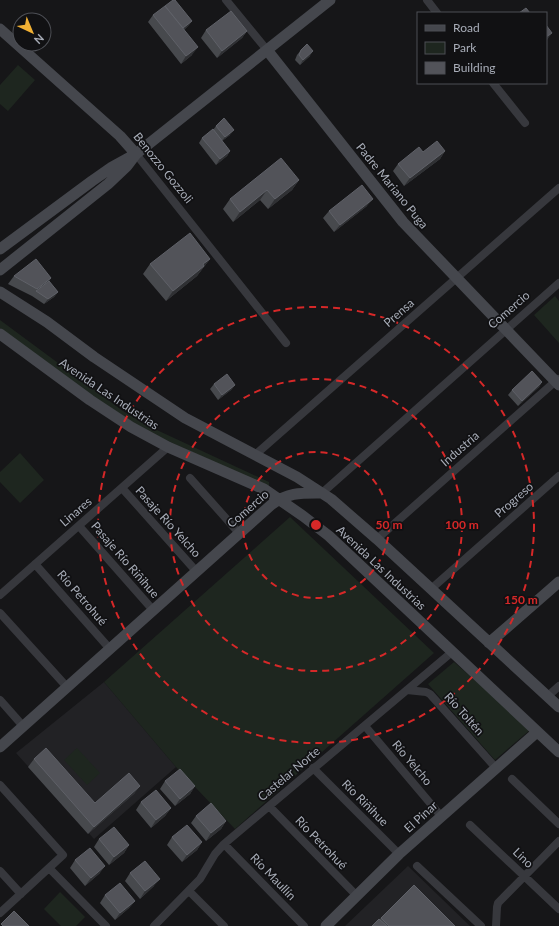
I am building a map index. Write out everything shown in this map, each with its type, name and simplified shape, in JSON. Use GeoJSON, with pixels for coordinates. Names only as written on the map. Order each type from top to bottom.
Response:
{"type":"FeatureCollection","features":[{"type":"Feature","properties":{"kind":"main road"},"geometry":{"type":"LineString","coordinates":[[0,249],[92,181],[117,164],[136,154],[330,0]]}},
{"type":"Feature","properties":{"kind":"main road","name":"Benozzo Gozzoli"},"geometry":{"type":"LineString","coordinates":[[0,29],[120,136],[136,154]]}},
{"type":"Feature","properties":{"kind":"main road","name":"Padre Mariano Puga"},"geometry":{"type":"LineString","coordinates":[[267,50],[403,222],[456,279],[558,381]]}},
{"type":"Feature","properties":{"kind":"main road"},"geometry":{"type":"LineString","coordinates":[[0,270],[108,184],[127,166],[136,154]]}},
{"type":"Feature","properties":{"kind":"main road","name":"Avenida Las Industrias"},"geometry":{"type":"LineString","coordinates":[[0,292],[47,322],[94,357],[172,410],[298,478],[336,503],[377,538],[559,707]]}},
{"type":"Feature","properties":{"kind":"main road","name":"Avenida Las Industrias"},"geometry":{"type":"LineString","coordinates":[[0,334],[131,427],[168,446],[255,485],[279,499],[303,516],[329,536],[559,752]]}},
{"type":"Feature","properties":{"kind":"main road","name":"Comercio"},"geometry":{"type":"LineString","coordinates":[[0,747],[196,571],[279,499],[295,494],[322,493]]}},
{"type":"Feature","properties":{"kind":"main road"},"geometry":{"type":"LineString","coordinates":[[489,643],[559,582]]}},
{"type":"Feature","properties":{"kind":"main road","name":"El Pinar"},"geometry":{"type":"LineString","coordinates":[[326,926],[399,854],[537,732]]}},
{"type":"Feature","properties":{"kind":"street"},"geometry":{"type":"LineString","coordinates":[[226,0],[267,50]]}},
{"type":"Feature","properties":{"kind":"street"},"geometry":{"type":"LineString","coordinates":[[427,0],[436,12]]}},
{"type":"Feature","properties":{"kind":"street"},"geometry":{"type":"LineString","coordinates":[[494,84],[525,124]]}},
{"type":"Feature","properties":{"kind":"street","name":"Benozzo Gozzoli"},"geometry":{"type":"LineString","coordinates":[[136,154],[286,343]]}},
{"type":"Feature","properties":{"kind":"street","name":"Prensa"},"geometry":{"type":"LineString","coordinates":[[255,455],[559,188]]}},
{"type":"Feature","properties":{"kind":"street","name":"Comercio"},"geometry":{"type":"LineString","coordinates":[[322,493],[559,283]]}},
{"type":"Feature","properties":{"kind":"street","name":"Industria"},"geometry":{"type":"LineString","coordinates":[[377,538],[558,381]]}},
{"type":"Feature","properties":{"kind":"street","name":"Linares"},"geometry":{"type":"LineString","coordinates":[[0,595],[168,446]]}},
{"type":"Feature","properties":{"kind":"street","name":"Progreso"},"geometry":{"type":"LineString","coordinates":[[431,589],[559,476]]}},
{"type":"Feature","properties":{"kind":"street"},"geometry":{"type":"LineString","coordinates":[[190,478],[239,533]]}},
{"type":"Feature","properties":{"kind":"street","name":"Pasaje Río Yelcho"},"geometry":{"type":"LineString","coordinates":[[122,488],[196,571]]}},
{"type":"Feature","properties":{"kind":"street","name":"Pasaje Río Riñihue"},"geometry":{"type":"LineString","coordinates":[[79,526],[153,610]]}},
{"type":"Feature","properties":{"kind":"street","name":"Río Petrohué"},"geometry":{"type":"LineString","coordinates":[[35,564],[110,649]]}},
{"type":"Feature","properties":{"kind":"street"},"geometry":{"type":"LineString","coordinates":[[0,613],[67,687]]}},
{"type":"Feature","properties":{"kind":"street","name":"Castelar Norte"},"geometry":{"type":"LineString","coordinates":[[154,926],[189,891],[205,872],[215,854],[224,844],[452,652]]}},
{"type":"Feature","properties":{"kind":"street"},"geometry":{"type":"LineString","coordinates":[[548,696],[559,686]]}},
{"type":"Feature","properties":{"kind":"street","name":"Río Toltén"},"geometry":{"type":"LineString","coordinates":[[407,690],[426,692],[430,694],[496,768]]}},
{"type":"Feature","properties":{"kind":"street"},"geometry":{"type":"LineString","coordinates":[[0,700],[23,726]]}},
{"type":"Feature","properties":{"kind":"street","name":"Río Yelcho"},"geometry":{"type":"LineString","coordinates":[[365,726],[441,816]]}},
{"type":"Feature","properties":{"kind":"street","name":"Río Riñihue"},"geometry":{"type":"LineString","coordinates":[[313,768],[399,854]]}},
{"type":"Feature","properties":{"kind":"street"},"geometry":{"type":"LineString","coordinates":[[512,779],[559,824]]}},
{"type":"Feature","properties":{"kind":"street"},"geometry":{"type":"LineString","coordinates":[[0,785],[63,855],[0,913]]}},
{"type":"Feature","properties":{"kind":"street","name":"Río Petrohué"},"geometry":{"type":"LineString","coordinates":[[269,806],[357,896]]}},
{"type":"Feature","properties":{"kind":"street","name":"Lino"},"geometry":{"type":"LineString","coordinates":[[470,825],[559,909]]}},
{"type":"Feature","properties":{"kind":"street"},"geometry":{"type":"LineString","coordinates":[[496,926],[496,907],[498,903],[559,841]]}},
{"type":"Feature","properties":{"kind":"street","name":"Río Maullín"},"geometry":{"type":"LineString","coordinates":[[224,844],[304,926]]}},
{"type":"Feature","properties":{"kind":"street"},"geometry":{"type":"LineString","coordinates":[[417,866],[481,926]]}},
{"type":"Feature","properties":{"kind":"street"},"geometry":{"type":"LineString","coordinates":[[50,868],[106,926]]}},
{"type":"Feature","properties":{"kind":"street"},"geometry":{"type":"LineString","coordinates":[[0,871],[21,894]]}},
{"type":"Feature","properties":{"kind":"street"},"geometry":{"type":"LineString","coordinates":[[189,891],[224,926]]}},
{"type":"Feature","properties":{"kind":"shaded area"},"geometry":{"type":"Polygon","coordinates":[[[104,682],[176,767],[94,839],[16,753],[104,682]]]}},
{"type":"Feature","properties":{"kind":"shaded area"},"geometry":{"type":"Polygon","coordinates":[[[408,866],[470,926],[345,926],[408,866]]]}},
{"type":"Feature","properties":{"kind":"green space"},"geometry":{"type":"Polygon","coordinates":[[[18,65],[35,80],[8,111],[0,104],[0,85],[18,65]]]}},
{"type":"Feature","properties":{"kind":"green space"},"geometry":{"type":"Polygon","coordinates":[[[555,296],[559,301],[559,343],[534,315],[555,296]]]}},
{"type":"Feature","properties":{"kind":"green space"},"geometry":{"type":"Polygon","coordinates":[[[0,320],[123,411],[146,425],[269,482],[269,487],[148,432],[100,401],[0,328],[0,320]]]}},
{"type":"Feature","properties":{"kind":"green space"},"geometry":{"type":"Polygon","coordinates":[[[20,453],[44,480],[20,503],[0,482],[0,472],[20,453]]]}},
{"type":"Feature","properties":{"kind":"green space"},"geometry":{"type":"Polygon","coordinates":[[[290,517],[434,653],[235,829],[176,767],[104,682],[290,517]]]}},
{"type":"Feature","properties":{"kind":"green space"},"geometry":{"type":"Polygon","coordinates":[[[454,662],[531,729],[495,760],[428,684],[454,662]]]}},
{"type":"Feature","properties":{"kind":"green space"},"geometry":{"type":"Polygon","coordinates":[[[77,748],[100,773],[87,785],[64,760],[77,748]]]}},
{"type":"Feature","properties":{"kind":"green space"},"geometry":{"type":"Polygon","coordinates":[[[60,892],[85,917],[76,926],[61,926],[44,909],[60,892]]]}},
{"type":"Feature","properties":{"kind":"building"},"geometry":{"type":"Polygon","coordinates":[[[175,0],[192,21],[183,28],[165,6],[175,0]]]}},
{"type":"Feature","properties":{"kind":"building"},"geometry":{"type":"Polygon","coordinates":[[[165,6],[198,47],[186,56],[153,15],[165,6]]]}},
{"type":"Feature","properties":{"kind":"building"},"geometry":{"type":"Polygon","coordinates":[[[526,8],[529,12],[520,12],[526,8]]]}},
{"type":"Feature","properties":{"kind":"building"},"geometry":{"type":"Polygon","coordinates":[[[231,11],[247,31],[222,51],[206,30],[231,11]]]}},
{"type":"Feature","properties":{"kind":"building"},"geometry":{"type":"Polygon","coordinates":[[[547,26],[552,33],[547,36],[547,26]]]}},
{"type":"Feature","properties":{"kind":"building"},"geometry":{"type":"Polygon","coordinates":[[[307,44],[313,51],[303,60],[299,55],[301,50],[307,44]]]}},
{"type":"Feature","properties":{"kind":"building"},"geometry":{"type":"Polygon","coordinates":[[[224,118],[234,130],[225,137],[216,126],[224,118]]]}},
{"type":"Feature","properties":{"kind":"building"},"geometry":{"type":"Polygon","coordinates":[[[213,129],[230,151],[220,159],[202,138],[213,129]]]}},
{"type":"Feature","properties":{"kind":"building"},"geometry":{"type":"Polygon","coordinates":[[[437,141],[445,151],[410,178],[398,164],[419,147],[423,152],[437,141]]]}},
{"type":"Feature","properties":{"kind":"building"},"geometry":{"type":"Polygon","coordinates":[[[281,158],[299,180],[275,199],[267,190],[240,212],[230,199],[281,158]]]}},
{"type":"Feature","properties":{"kind":"building"},"geometry":{"type":"Polygon","coordinates":[[[362,185],[373,199],[340,225],[329,211],[362,185]]]}},
{"type":"Feature","properties":{"kind":"building"},"geometry":{"type":"Polygon","coordinates":[[[190,233],[210,259],[203,264],[204,266],[173,291],[150,264],[190,233]]]}},
{"type":"Feature","properties":{"kind":"building"},"geometry":{"type":"Polygon","coordinates":[[[36,259],[51,278],[37,289],[14,276],[36,259]]]}},
{"type":"Feature","properties":{"kind":"building"},"geometry":{"type":"Polygon","coordinates":[[[49,281],[58,292],[48,299],[36,291],[49,281]]]}},
{"type":"Feature","properties":{"kind":"building"},"geometry":{"type":"Polygon","coordinates":[[[532,371],[542,382],[522,401],[512,390],[532,371]]]}},
{"type":"Feature","properties":{"kind":"building"},"geometry":{"type":"Polygon","coordinates":[[[227,374],[235,385],[222,395],[214,384],[227,374]]]}},
{"type":"Feature","properties":{"kind":"building"},"geometry":{"type":"Polygon","coordinates":[[[46,748],[95,803],[129,773],[140,786],[94,827],[34,759],[46,748]]]}},
{"type":"Feature","properties":{"kind":"building"},"geometry":{"type":"Polygon","coordinates":[[[180,769],[195,786],[180,799],[165,781],[180,769]]]}},
{"type":"Feature","properties":{"kind":"building"},"geometry":{"type":"Polygon","coordinates":[[[156,790],[171,808],[156,820],[141,802],[156,790]]]}},
{"type":"Feature","properties":{"kind":"building"},"geometry":{"type":"Polygon","coordinates":[[[211,803],[226,821],[211,833],[196,816],[211,803]]]}},
{"type":"Feature","properties":{"kind":"building"},"geometry":{"type":"Polygon","coordinates":[[[187,825],[202,842],[187,855],[172,837],[187,825]]]}},
{"type":"Feature","properties":{"kind":"building"},"geometry":{"type":"Polygon","coordinates":[[[114,827],[129,845],[114,857],[99,839],[114,827]]]}},
{"type":"Feature","properties":{"kind":"building"},"geometry":{"type":"Polygon","coordinates":[[[90,848],[105,866],[91,878],[75,860],[90,848]]]}},
{"type":"Feature","properties":{"kind":"building"},"geometry":{"type":"Polygon","coordinates":[[[145,861],[160,879],[145,891],[130,873],[145,861]]]}},
{"type":"Feature","properties":{"kind":"building"},"geometry":{"type":"Polygon","coordinates":[[[120,883],[135,901],[120,913],[105,895],[120,883]]]}},
{"type":"Feature","properties":{"kind":"building"},"geometry":{"type":"Polygon","coordinates":[[[414,885],[455,926],[389,926],[381,918],[414,885]]]}},
{"type":"Feature","properties":{"kind":"building"},"geometry":{"type":"Polygon","coordinates":[[[14,911],[29,926],[3,926],[1,924],[14,911]]]}},
{"type":"Feature","properties":{"kind":"building"},"geometry":{"type":"Polygon","coordinates":[[[379,919],[387,926],[372,926],[379,919]]]}}]}
